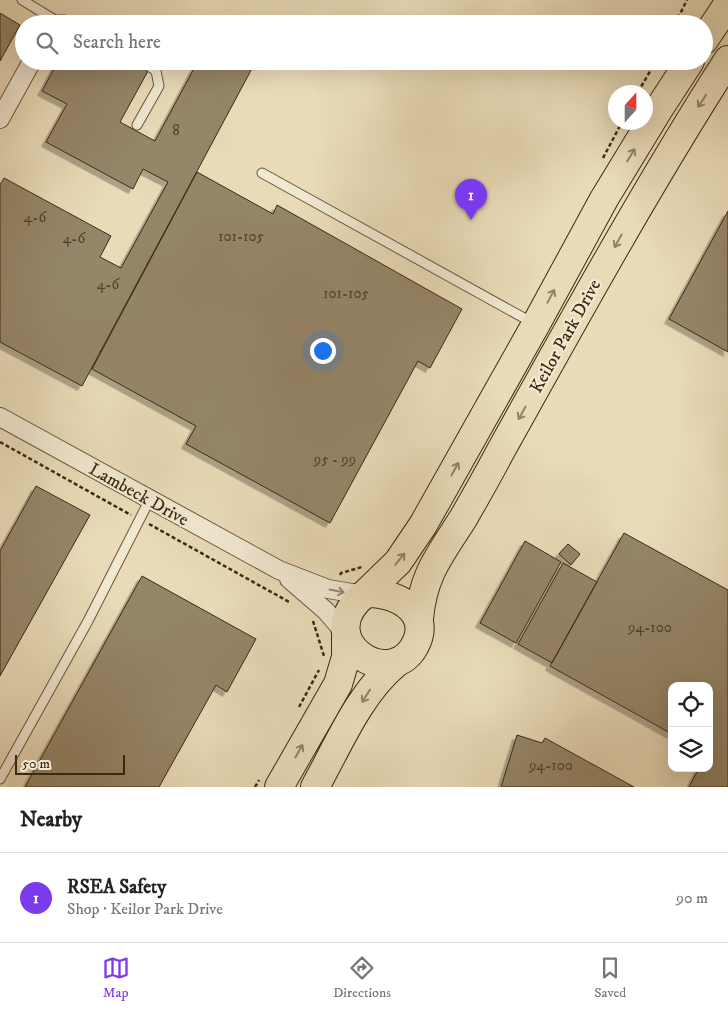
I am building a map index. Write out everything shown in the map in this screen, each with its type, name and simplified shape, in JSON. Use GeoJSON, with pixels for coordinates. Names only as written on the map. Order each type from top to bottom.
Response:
{"type":"FeatureCollection","features":[{"type":"Feature","properties":{"kind":"main road"},"geometry":{"type":"LineString","coordinates":[[713,26],[728,4]]}},
{"type":"Feature","properties":{"kind":"main road","name":"Keilor Park Drive"},"geometry":{"type":"LineString","coordinates":[[419,619],[426,580],[436,561],[472,503],[627,226],[682,132],[728,60]]}},
{"type":"Feature","properties":{"kind":"main road","name":"Keilor Park Drive"},"geometry":{"type":"LineString","coordinates":[[356,593],[398,562],[423,526],[604,199],[684,70]]}},
{"type":"Feature","properties":{"kind":"main road"},"geometry":{"type":"LineString","coordinates":[[269,783],[338,684],[346,657],[348,616],[356,593],[387,594],[412,610],[419,619],[419,631],[414,647],[383,674],[366,695],[315,787]]}},
{"type":"Feature","properties":{"kind":"main road"},"geometry":{"type":"LineString","coordinates":[[346,635],[359,655],[368,661],[377,664],[395,664]]}},
{"type":"Feature","properties":{"kind":"street"},"geometry":{"type":"LineString","coordinates":[[0,119],[27,70]]}},
{"type":"Feature","properties":{"kind":"street","name":"Lambeck Drive"},"geometry":{"type":"LineString","coordinates":[[0,417],[279,570],[356,593]]}},
{"type":"Feature","properties":{"kind":"street","name":"Lambeck Drive"},"geometry":{"type":"LineString","coordinates":[[279,570],[317,616],[346,635]]}},
{"type":"Feature","properties":{"kind":"lane"},"geometry":{"type":"LineString","coordinates":[[22,0],[44,15]]}},
{"type":"Feature","properties":{"kind":"lane"},"geometry":{"type":"LineString","coordinates":[[137,124],[159,86],[155,70]]}},
{"type":"Feature","properties":{"kind":"lane"},"geometry":{"type":"LineString","coordinates":[[262,173],[536,324]]}},
{"type":"Feature","properties":{"kind":"lane"},"geometry":{"type":"LineString","coordinates":[[0,779],[88,621],[150,499]]}},
{"type":"Feature","properties":{"kind":"path"},"geometry":{"type":"LineString","coordinates":[[680,15],[687,0]]}},
{"type":"Feature","properties":{"kind":"path"},"geometry":{"type":"LineString","coordinates":[[642,85],[651,70]]}},
{"type":"Feature","properties":{"kind":"path"},"geometry":{"type":"LineString","coordinates":[[603,158],[618,130]]}},
{"type":"Feature","properties":{"kind":"path"},"geometry":{"type":"LineString","coordinates":[[0,442],[295,605]]}},
{"type":"Feature","properties":{"kind":"path"},"geometry":{"type":"LineString","coordinates":[[356,593],[341,573],[364,566]]}},
{"type":"Feature","properties":{"kind":"path"},"geometry":{"type":"LineString","coordinates":[[317,616],[325,660]]}},
{"type":"Feature","properties":{"kind":"path"},"geometry":{"type":"LineString","coordinates":[[297,710],[320,668]]}},
{"type":"Feature","properties":{"kind":"path"},"geometry":{"type":"LineString","coordinates":[[255,787],[269,783]]}},
{"type":"Feature","properties":{"kind":"building"},"geometry":{"type":"Polygon","coordinates":[[[0,13],[15,22],[15,34],[0,61],[0,13]]]}},
{"type":"Feature","properties":{"kind":"building"},"geometry":{"type":"Polygon","coordinates":[[[53,70],[146,70],[148,71],[120,122],[155,141],[193,70],[251,70],[82,386],[0,342],[0,185],[4,178],[111,236],[100,257],[121,268],[168,182],[143,169],[133,189],[46,142],[67,104],[42,91],[53,70]]]}},
{"type":"Feature","properties":{"kind":"building"},"geometry":{"type":"Polygon","coordinates":[[[197,172],[273,214],[277,205],[462,309],[430,368],[418,361],[330,523],[186,444],[196,426],[92,369],[197,172]]]}},
{"type":"Feature","properties":{"kind":"building"},"geometry":{"type":"Polygon","coordinates":[[[728,211],[728,352],[669,319],[728,211]]]}},
{"type":"Feature","properties":{"kind":"building"},"geometry":{"type":"Polygon","coordinates":[[[36,486],[90,515],[0,676],[0,551],[36,486]]]}},
{"type":"Feature","properties":{"kind":"building"},"geometry":{"type":"Polygon","coordinates":[[[624,533],[728,590],[728,787],[689,787],[697,772],[713,772],[713,682],[668,682],[668,732],[550,666],[624,533]]]}},
{"type":"Feature","properties":{"kind":"building"},"geometry":{"type":"Polygon","coordinates":[[[525,541],[561,562],[516,643],[480,623],[525,541]]]}},
{"type":"Feature","properties":{"kind":"building"},"geometry":{"type":"Polygon","coordinates":[[[568,544],[580,554],[571,565],[559,554],[568,544]]]}},
{"type":"Feature","properties":{"kind":"building"},"geometry":{"type":"Polygon","coordinates":[[[563,563],[597,582],[552,663],[518,644],[563,563]]]}},
{"type":"Feature","properties":{"kind":"building"},"geometry":{"type":"Polygon","coordinates":[[[142,576],[256,639],[227,692],[216,685],[159,787],[25,787],[142,576]]]}},
{"type":"Feature","properties":{"kind":"building"},"geometry":{"type":"Polygon","coordinates":[[[517,735],[542,743],[545,738],[634,787],[501,787],[517,735]]]}},
{"type":"Feature","properties":{"kind":"place","name":"RSEA Safety"},"geometry":{"type":"Point","coordinates":[471,220]}}]}
